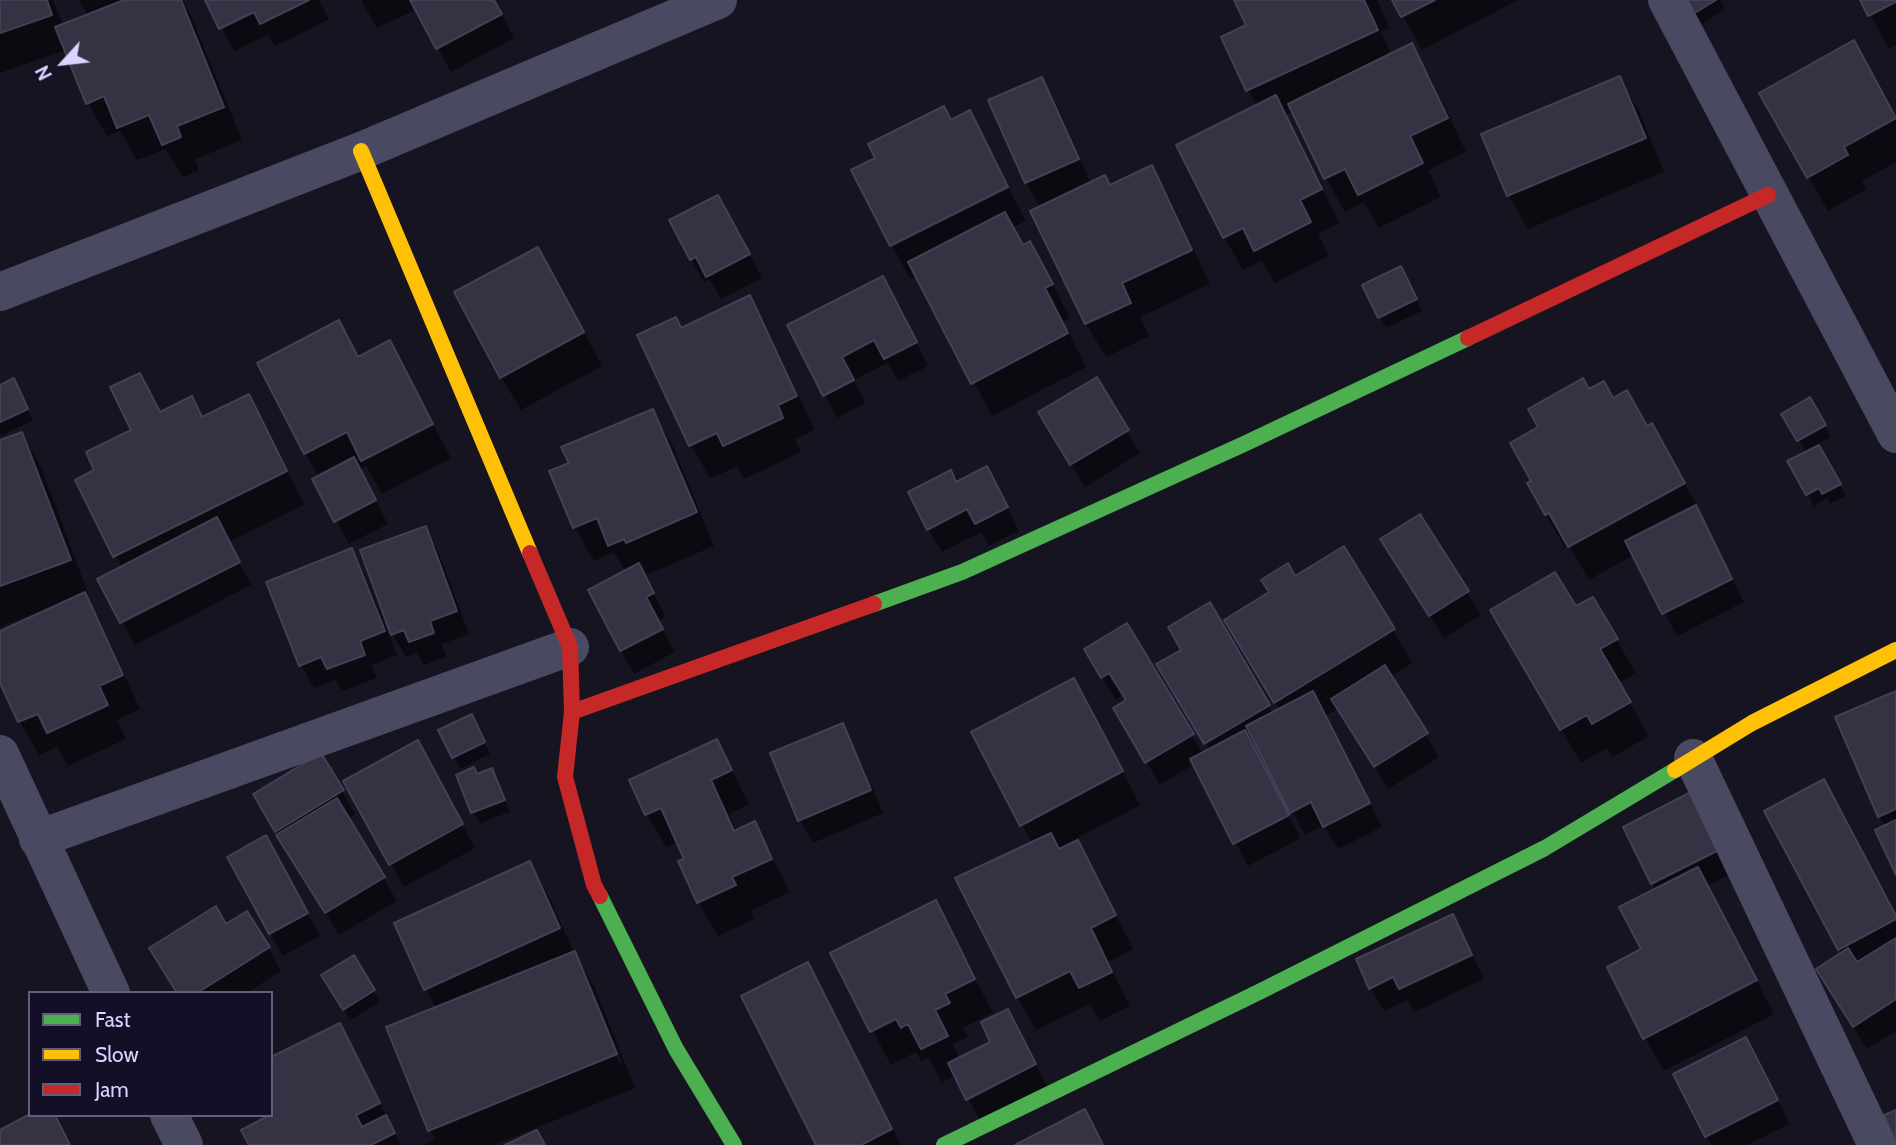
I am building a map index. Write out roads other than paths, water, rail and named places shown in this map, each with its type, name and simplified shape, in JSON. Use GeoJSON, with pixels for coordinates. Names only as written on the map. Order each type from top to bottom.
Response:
{"type":"FeatureCollection","features":[{"type":"Feature","properties":{"kind":"street"},"geometry":{"type":"LineString","coordinates":[[1667,0],[1896,434]]}},
{"type":"Feature","properties":{"kind":"street"},"geometry":{"type":"LineString","coordinates":[[0,292],[361,151],[708,2]]}},
{"type":"Feature","properties":{"kind":"street"},"geometry":{"type":"LineString","coordinates":[[361,151],[570,646],[572,712],[565,777],[594,885],[676,1049],[734,1145]]}},
{"type":"Feature","properties":{"kind":"street"},"geometry":{"type":"LineString","coordinates":[[572,712],[962,572],[1244,444],[1768,195]]}},
{"type":"Feature","properties":{"kind":"street"},"geometry":{"type":"LineString","coordinates":[[38,839],[570,646]]}},
{"type":"Feature","properties":{"kind":"street"},"geometry":{"type":"LineString","coordinates":[[944,1145],[1545,848],[1752,723],[1896,650]]}},
{"type":"Feature","properties":{"kind":"street"},"geometry":{"type":"LineString","coordinates":[[0,754],[110,991]]}},
{"type":"Feature","properties":{"kind":"street"},"geometry":{"type":"LineString","coordinates":[[1693,758],[1877,1145]]}},
{"type":"Feature","properties":{"kind":"street"},"geometry":{"type":"LineString","coordinates":[[170,1117],[184,1145]]}}]}
